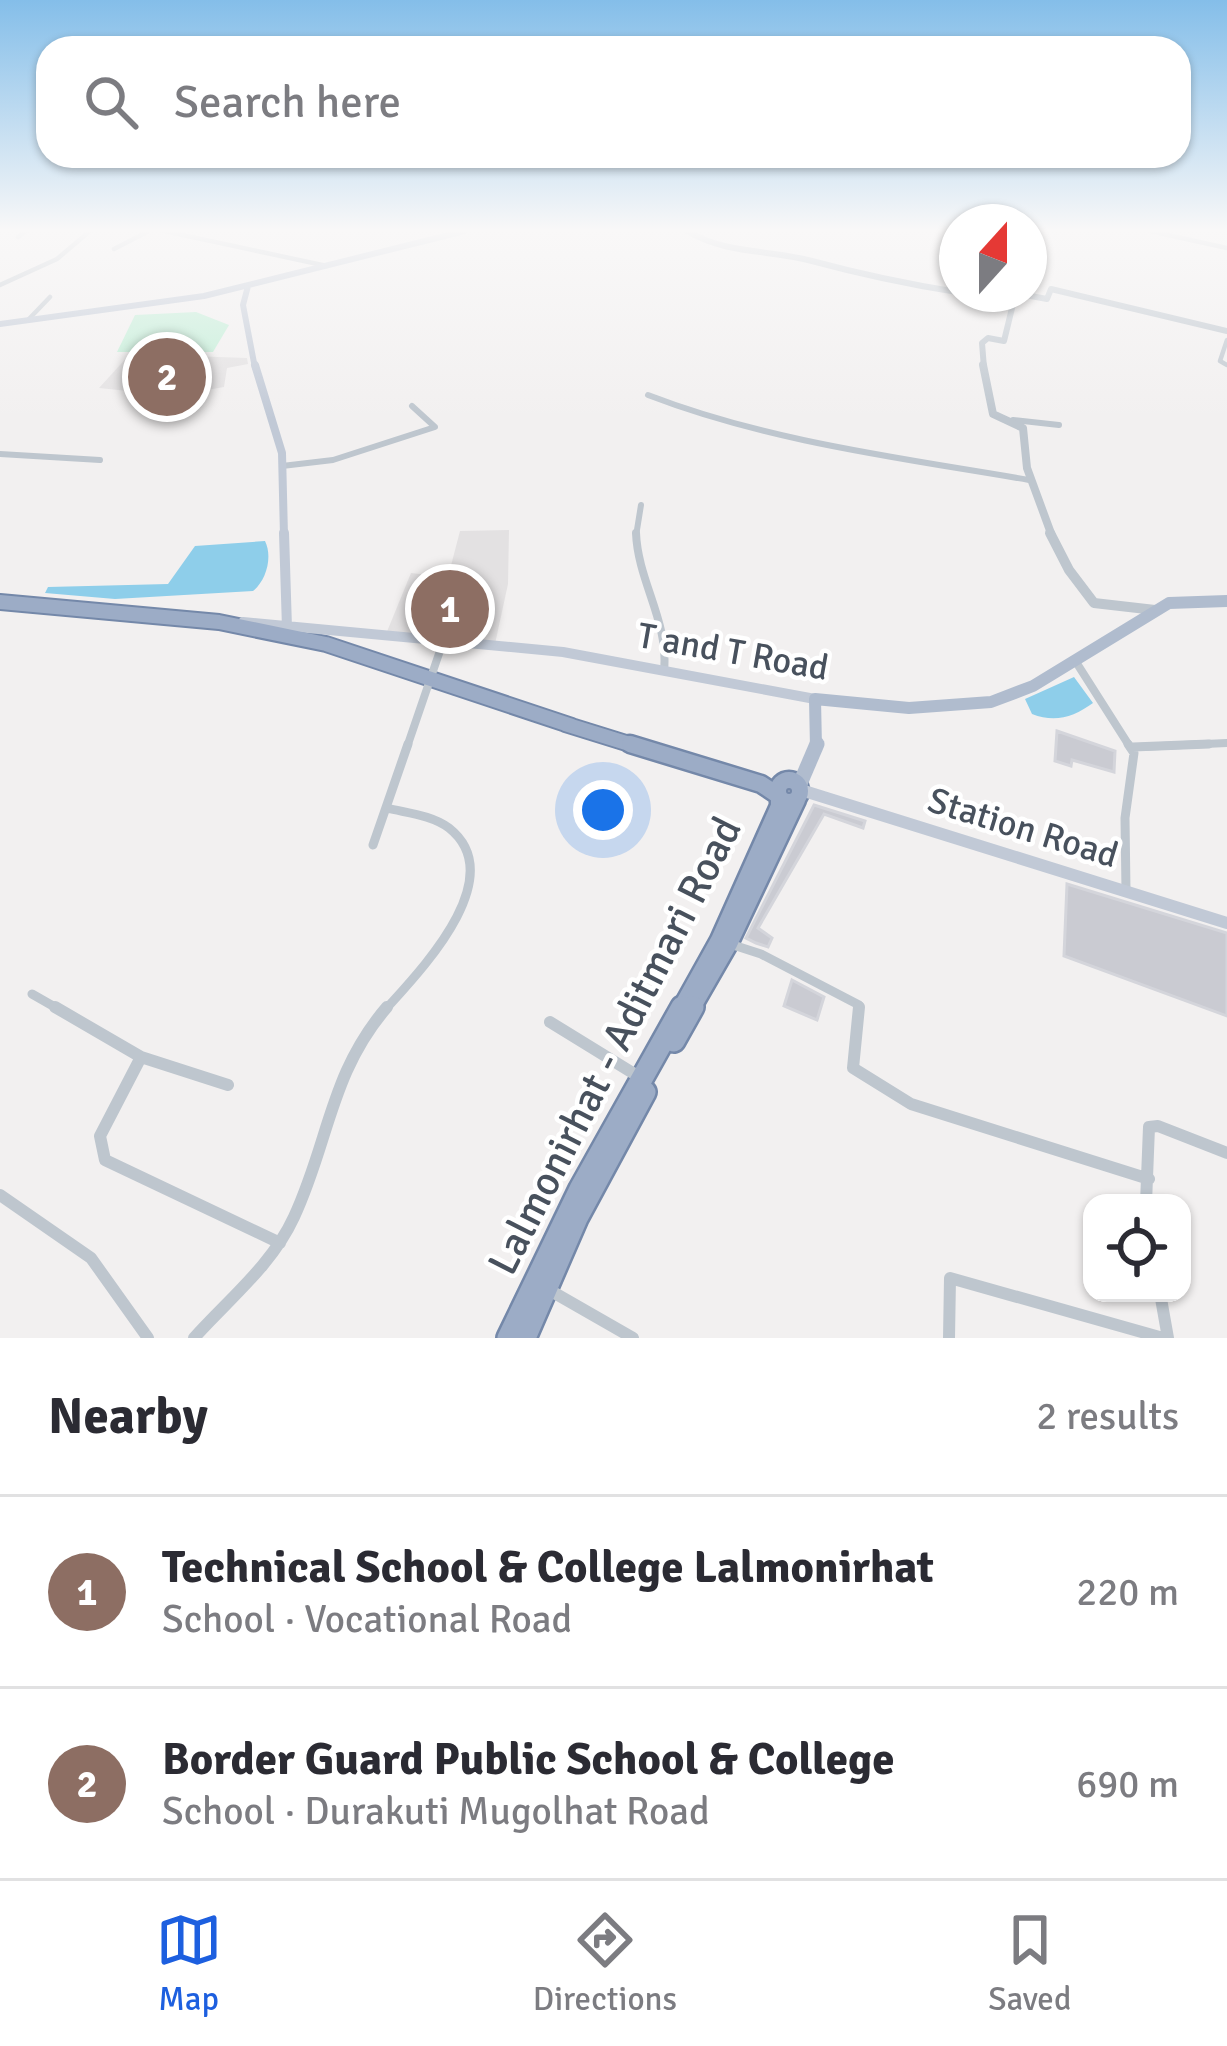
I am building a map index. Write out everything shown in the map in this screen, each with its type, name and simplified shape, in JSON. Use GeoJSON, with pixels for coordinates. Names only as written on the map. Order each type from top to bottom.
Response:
{"type":"FeatureCollection","features":[{"type":"Feature","properties":{"kind":"highway","name":"Lalmonirhat - Aditmari Road"},"geometry":{"type":"LineString","coordinates":[[0,602],[287,630],[565,724],[791,792],[719,940],[541,1262],[508,1338]]}},
{"type":"Feature","properties":{"kind":"highway"},"geometry":{"type":"LineString","coordinates":[[525,1338],[587,1198],[729,944],[791,792]]}},
{"type":"Feature","properties":{"kind":"main road"},"geometry":{"type":"LineString","coordinates":[[0,324],[208,293]]}},
{"type":"Feature","properties":{"kind":"main road"},"geometry":{"type":"LineString","coordinates":[[234,293],[243,305]]}},
{"type":"Feature","properties":{"kind":"main road"},"geometry":{"type":"LineString","coordinates":[[246,293],[248,334],[280,440],[287,630]]}},
{"type":"Feature","properties":{"kind":"main road"},"geometry":{"type":"LineString","coordinates":[[1155,610],[1169,603],[1227,601]]}},
{"type":"Feature","properties":{"kind":"main road","name":"T and T Road"},"geometry":{"type":"LineString","coordinates":[[287,630],[444,638],[815,699],[909,708],[962,707],[992,703],[1034,686],[1155,610]]}},
{"type":"Feature","properties":{"kind":"main road"},"geometry":{"type":"LineString","coordinates":[[791,792],[808,778],[816,740],[815,699]]}},
{"type":"Feature","properties":{"kind":"main road","name":"Station Road"},"geometry":{"type":"LineString","coordinates":[[791,792],[1227,923]]}},
{"type":"Feature","properties":{"kind":"street"},"geometry":{"type":"LineString","coordinates":[[1082,293],[1123,309],[1227,331]]}},
{"type":"Feature","properties":{"kind":"street"},"geometry":{"type":"LineString","coordinates":[[28,320],[50,297]]}},
{"type":"Feature","properties":{"kind":"street"},"geometry":{"type":"LineString","coordinates":[[1011,312],[1004,340],[988,338],[980,348],[993,414],[1059,425]]}},
{"type":"Feature","properties":{"kind":"street"},"geometry":{"type":"LineString","coordinates":[[1227,340],[1220,362],[1227,365]]}},
{"type":"Feature","properties":{"kind":"street"},"geometry":{"type":"LineString","coordinates":[[647,395],[692,412],[841,449],[1029,480]]}},
{"type":"Feature","properties":{"kind":"street"},"geometry":{"type":"LineString","coordinates":[[282,466],[333,460],[435,427],[412,406]]}},
{"type":"Feature","properties":{"kind":"street"},"geometry":{"type":"LineString","coordinates":[[1013,420],[1023,428],[1022,460],[1029,480],[1064,565],[1082,592],[1094,603],[1155,610]]}},
{"type":"Feature","properties":{"kind":"street"},"geometry":{"type":"LineString","coordinates":[[0,454],[100,460]]}},
{"type":"Feature","properties":{"kind":"street"},"geometry":{"type":"LineString","coordinates":[[641,505],[638,556],[665,621],[664,672]]}},
{"type":"Feature","properties":{"kind":"street"},"geometry":{"type":"LineString","coordinates":[[373,845],[434,680],[444,638]]}},
{"type":"Feature","properties":{"kind":"street"},"geometry":{"type":"LineString","coordinates":[[1076,662],[1133,747],[1125,818],[1126,892]]}},
{"type":"Feature","properties":{"kind":"street"},"geometry":{"type":"LineString","coordinates":[[1133,747],[1227,743]]}},
{"type":"Feature","properties":{"kind":"street"},"geometry":{"type":"LineString","coordinates":[[194,1338],[280,1243],[322,1144],[355,1048],[442,948],[463,896],[469,867],[460,835],[445,823],[387,808]]}},
{"type":"Feature","properties":{"kind":"street"},"geometry":{"type":"LineString","coordinates":[[729,944],[761,954],[859,1005],[853,1068],[911,1104],[1149,1179]]}},
{"type":"Feature","properties":{"kind":"street"},"geometry":{"type":"LineString","coordinates":[[32,994],[141,1057],[228,1085]]}},
{"type":"Feature","properties":{"kind":"street"},"geometry":{"type":"LineString","coordinates":[[550,1022],[642,1078]]}},
{"type":"Feature","properties":{"kind":"street"},"geometry":{"type":"LineString","coordinates":[[141,1057],[100,1136],[105,1160],[280,1243]]}},
{"type":"Feature","properties":{"kind":"street"},"geometry":{"type":"LineString","coordinates":[[1147,1194],[1144,1135],[1149,1127],[1158,1126],[1227,1153]]}},
{"type":"Feature","properties":{"kind":"street"},"geometry":{"type":"LineString","coordinates":[[0,1195],[91,1258],[148,1338]]}},
{"type":"Feature","properties":{"kind":"street"},"geometry":{"type":"LineString","coordinates":[[949,1338],[950,1279],[1166,1338],[1161,1302]]}},
{"type":"Feature","properties":{"kind":"street"},"geometry":{"type":"LineString","coordinates":[[544,1288],[633,1338]]}},
{"type":"Feature","properties":{"kind":"shaded area"},"geometry":{"type":"Polygon","coordinates":[[[130,354],[247,358],[248,364],[227,368],[224,387],[196,392],[167,395],[99,388],[130,354]]]}},
{"type":"Feature","properties":{"kind":"shaded area"},"geometry":{"type":"Polygon","coordinates":[[[509,530],[508,584],[495,644],[386,634],[411,573],[448,577],[460,531],[509,530]]]}},
{"type":"Feature","properties":{"kind":"green space"},"geometry":{"type":"Polygon","coordinates":[[[196,312],[229,325],[213,352],[117,352],[135,315],[196,312]]]}},
{"type":"Feature","properties":{"kind":"water"},"geometry":{"type":"Polygon","coordinates":[[[265,541],[267,568],[253,591],[115,599],[45,593],[48,587],[168,584],[195,546],[265,541]]]}},
{"type":"Feature","properties":{"kind":"water"},"geometry":{"type":"Polygon","coordinates":[[[1074,677],[1093,703],[1064,717],[1032,714],[1025,699],[1074,677]]]}},
{"type":"Feature","properties":{"kind":"building"},"geometry":{"type":"Polygon","coordinates":[[[1057,731],[1115,751],[1114,772],[1072,760],[1071,766],[1055,761],[1057,731]]]}},
{"type":"Feature","properties":{"kind":"building"},"geometry":{"type":"Polygon","coordinates":[[[814,805],[865,821],[863,828],[824,814],[758,928],[772,938],[768,947],[756,943],[746,938],[814,805]]]}},
{"type":"Feature","properties":{"kind":"building"},"geometry":{"type":"Polygon","coordinates":[[[1067,884],[1227,933],[1227,1016],[1064,956],[1067,884]]]}},
{"type":"Feature","properties":{"kind":"building"},"geometry":{"type":"Polygon","coordinates":[[[792,980],[824,997],[817,1020],[784,1006],[792,980]]]}},
{"type":"Feature","properties":{"kind":"place","name":"Border Guard Public School & College"},"geometry":{"type":"Point","coordinates":[167,377]}},
{"type":"Feature","properties":{"kind":"place","name":"Technical School & College Lalmonirhat"},"geometry":{"type":"Point","coordinates":[450,609]}}]}
